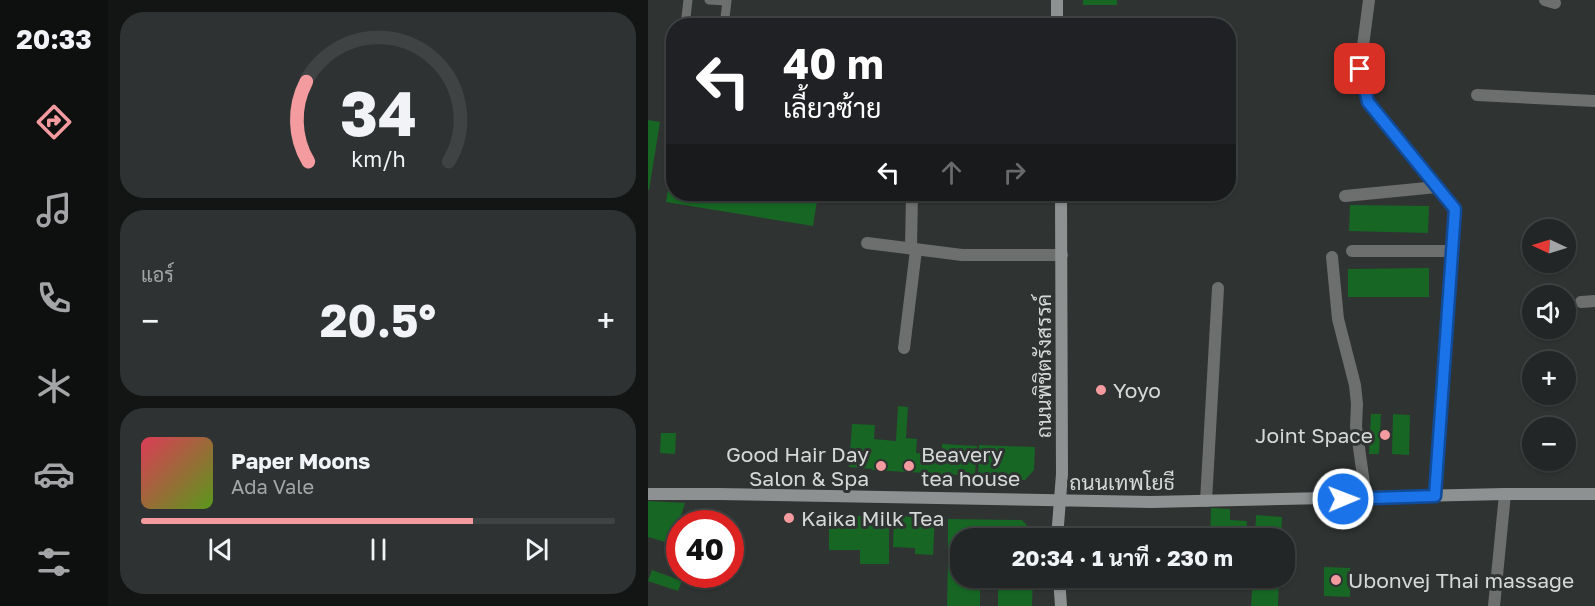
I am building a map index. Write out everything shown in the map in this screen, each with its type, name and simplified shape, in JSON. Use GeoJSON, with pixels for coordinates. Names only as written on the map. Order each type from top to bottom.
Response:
{"type":"FeatureCollection","features":[{"type":"Feature","properties":{"kind":"street"},"geometry":{"type":"LineString","coordinates":[[1057,0],[1057,18]]}},
{"type":"Feature","properties":{"kind":"street"},"geometry":{"type":"LineString","coordinates":[[1369,0],[1360,69],[1368,102],[1455,209],[1435,496]]}},
{"type":"Feature","properties":{"kind":"street"},"geometry":{"type":"LineString","coordinates":[[1477,95],[1595,101]]}},
{"type":"Feature","properties":{"kind":"street"},"geometry":{"type":"LineString","coordinates":[[1345,196],[1437,187]]}},
{"type":"Feature","properties":{"kind":"street"},"geometry":{"type":"LineString","coordinates":[[904,348],[913,249],[912,201]]}},
{"type":"Feature","properties":{"kind":"street","name":"ถนนพิชิตรังสรรค์"},"geometry":{"type":"LineString","coordinates":[[1058,528],[1062,474],[1061,201]]}},
{"type":"Feature","properties":{"kind":"street"},"geometry":{"type":"LineString","coordinates":[[867,243],[962,255],[1062,255]]}},
{"type":"Feature","properties":{"kind":"street"},"geometry":{"type":"LineString","coordinates":[[1352,251],[1452,251]]}},
{"type":"Feature","properties":{"kind":"street"},"geometry":{"type":"LineString","coordinates":[[1332,257],[1338,319],[1355,385],[1356,426],[1366,498]]}},
{"type":"Feature","properties":{"kind":"street"},"geometry":{"type":"LineString","coordinates":[[1206,501],[1218,288]]}},
{"type":"Feature","properties":{"kind":"street"},"geometry":{"type":"LineString","coordinates":[[1581,302],[1595,301]]}},
{"type":"Feature","properties":{"kind":"street","name":"ถนนเทพโยธี"},"geometry":{"type":"LineString","coordinates":[[648,494],[1059,501],[1206,501],[1595,494]]}},
{"type":"Feature","properties":{"kind":"street"},"geometry":{"type":"LineString","coordinates":[[1494,606],[1505,494]]}},
{"type":"Feature","properties":{"kind":"street"},"geometry":{"type":"LineString","coordinates":[[1060,588],[1061,606]]}},
{"type":"Feature","properties":{"kind":"lane"},"geometry":{"type":"LineString","coordinates":[[686,18],[688,0]]}},
{"type":"Feature","properties":{"kind":"lane"},"geometry":{"type":"LineString","coordinates":[[709,0],[727,1],[725,18]]}},
{"type":"Feature","properties":{"kind":"building"},"geometry":{"type":"Polygon","coordinates":[[[1083,0],[1117,0],[1117,5],[1083,5],[1083,0]]]}},
{"type":"Feature","properties":{"kind":"building"},"geometry":{"type":"Polygon","coordinates":[[[648,120],[660,122],[649,190],[648,190],[648,120]]]}},
{"type":"Feature","properties":{"kind":"building"},"geometry":{"type":"Polygon","coordinates":[[[666,201],[817,201],[813,226],[666,201]]]}},
{"type":"Feature","properties":{"kind":"building"},"geometry":{"type":"Polygon","coordinates":[[[1350,205],[1429,206],[1428,233],[1349,231],[1350,205]]]}},
{"type":"Feature","properties":{"kind":"building"},"geometry":{"type":"Polygon","coordinates":[[[1429,268],[1429,297],[1348,297],[1348,269],[1429,268]]]}},
{"type":"Feature","properties":{"kind":"building"},"geometry":{"type":"Polygon","coordinates":[[[898,406],[908,407],[906,438],[917,439],[916,453],[942,454],[942,444],[977,446],[975,476],[849,467],[852,424],[875,425],[874,439],[896,441],[898,406]]]}},
{"type":"Feature","properties":{"kind":"building"},"geometry":{"type":"Polygon","coordinates":[[[1371,414],[1381,414],[1379,454],[1369,454],[1371,414]]]}},
{"type":"Feature","properties":{"kind":"building"},"geometry":{"type":"Polygon","coordinates":[[[1393,414],[1410,415],[1409,455],[1392,454],[1393,414]]]}},
{"type":"Feature","properties":{"kind":"building"},"geometry":{"type":"Polygon","coordinates":[[[661,433],[676,433],[675,454],[660,453],[661,433]]]}},
{"type":"Feature","properties":{"kind":"building"},"geometry":{"type":"Polygon","coordinates":[[[979,445],[1035,447],[1034,470],[1025,480],[978,478],[979,445]]]}},
{"type":"Feature","properties":{"kind":"building"},"geometry":{"type":"Polygon","coordinates":[[[648,501],[685,503],[683,510],[666,510],[666,542],[648,537],[648,501]]]}},
{"type":"Feature","properties":{"kind":"building"},"geometry":{"type":"Polygon","coordinates":[[[1211,508],[1230,509],[1230,520],[1247,521],[1247,528],[1210,528],[1211,508]]]}},
{"type":"Feature","properties":{"kind":"building"},"geometry":{"type":"Polygon","coordinates":[[[1256,515],[1282,517],[1281,528],[1255,528],[1256,515]]]}},
{"type":"Feature","properties":{"kind":"building"},"geometry":{"type":"Polygon","coordinates":[[[829,516],[889,516],[889,564],[860,564],[860,550],[829,550],[829,516]]]}},
{"type":"Feature","properties":{"kind":"building"},"geometry":{"type":"Polygon","coordinates":[[[894,516],[935,517],[933,555],[915,554],[915,548],[893,547],[894,516]]]}},
{"type":"Feature","properties":{"kind":"building"},"geometry":{"type":"Polygon","coordinates":[[[948,519],[1022,520],[1029,528],[950,528],[950,549],[948,549],[948,519]]]}},
{"type":"Feature","properties":{"kind":"building"},"geometry":{"type":"Polygon","coordinates":[[[948,560],[950,560],[950,588],[980,588],[980,606],[947,606],[948,560]]]}},
{"type":"Feature","properties":{"kind":"building"},"geometry":{"type":"Polygon","coordinates":[[[1324,567],[1350,568],[1350,597],[1324,596],[1324,567]]]}},
{"type":"Feature","properties":{"kind":"building"},"geometry":{"type":"Polygon","coordinates":[[[652,570],[666,575],[666,587],[648,581],[652,570]]]}},
{"type":"Feature","properties":{"kind":"building"},"geometry":{"type":"Polygon","coordinates":[[[998,588],[1033,588],[1032,606],[998,606],[998,588]]]}},
{"type":"Feature","properties":{"kind":"building"},"geometry":{"type":"Polygon","coordinates":[[[1181,588],[1181,590],[1160,589],[1181,588]]]}},
{"type":"Feature","properties":{"kind":"building"},"geometry":{"type":"Polygon","coordinates":[[[1252,588],[1279,588],[1278,606],[1251,606],[1252,588]]]}},
{"type":"Feature","properties":{"kind":"place","name":"Yoyo"},"geometry":{"type":"Point","coordinates":[1101,390]}},
{"type":"Feature","properties":{"kind":"place","name":"Joint Space"},"geometry":{"type":"Point","coordinates":[1385,435]}},
{"type":"Feature","properties":{"kind":"place","name":"Good Hair Day Salon & Spa"},"geometry":{"type":"Point","coordinates":[881,466]}},
{"type":"Feature","properties":{"kind":"place","name":"Beavery tea house"},"geometry":{"type":"Point","coordinates":[909,466]}},
{"type":"Feature","properties":{"kind":"place","name":"Kaika Milk Tea"},"geometry":{"type":"Point","coordinates":[789,518]}},
{"type":"Feature","properties":{"kind":"place","name":"Ubonvej Thai massage"},"geometry":{"type":"Point","coordinates":[1336,580]}},
{"type":"Feature","properties":{"kind":"route"},"geometry":{"type":"LineString","coordinates":[[1343,499],[1435,496],[1455,209],[1368,102],[1360,69]]}}]}
